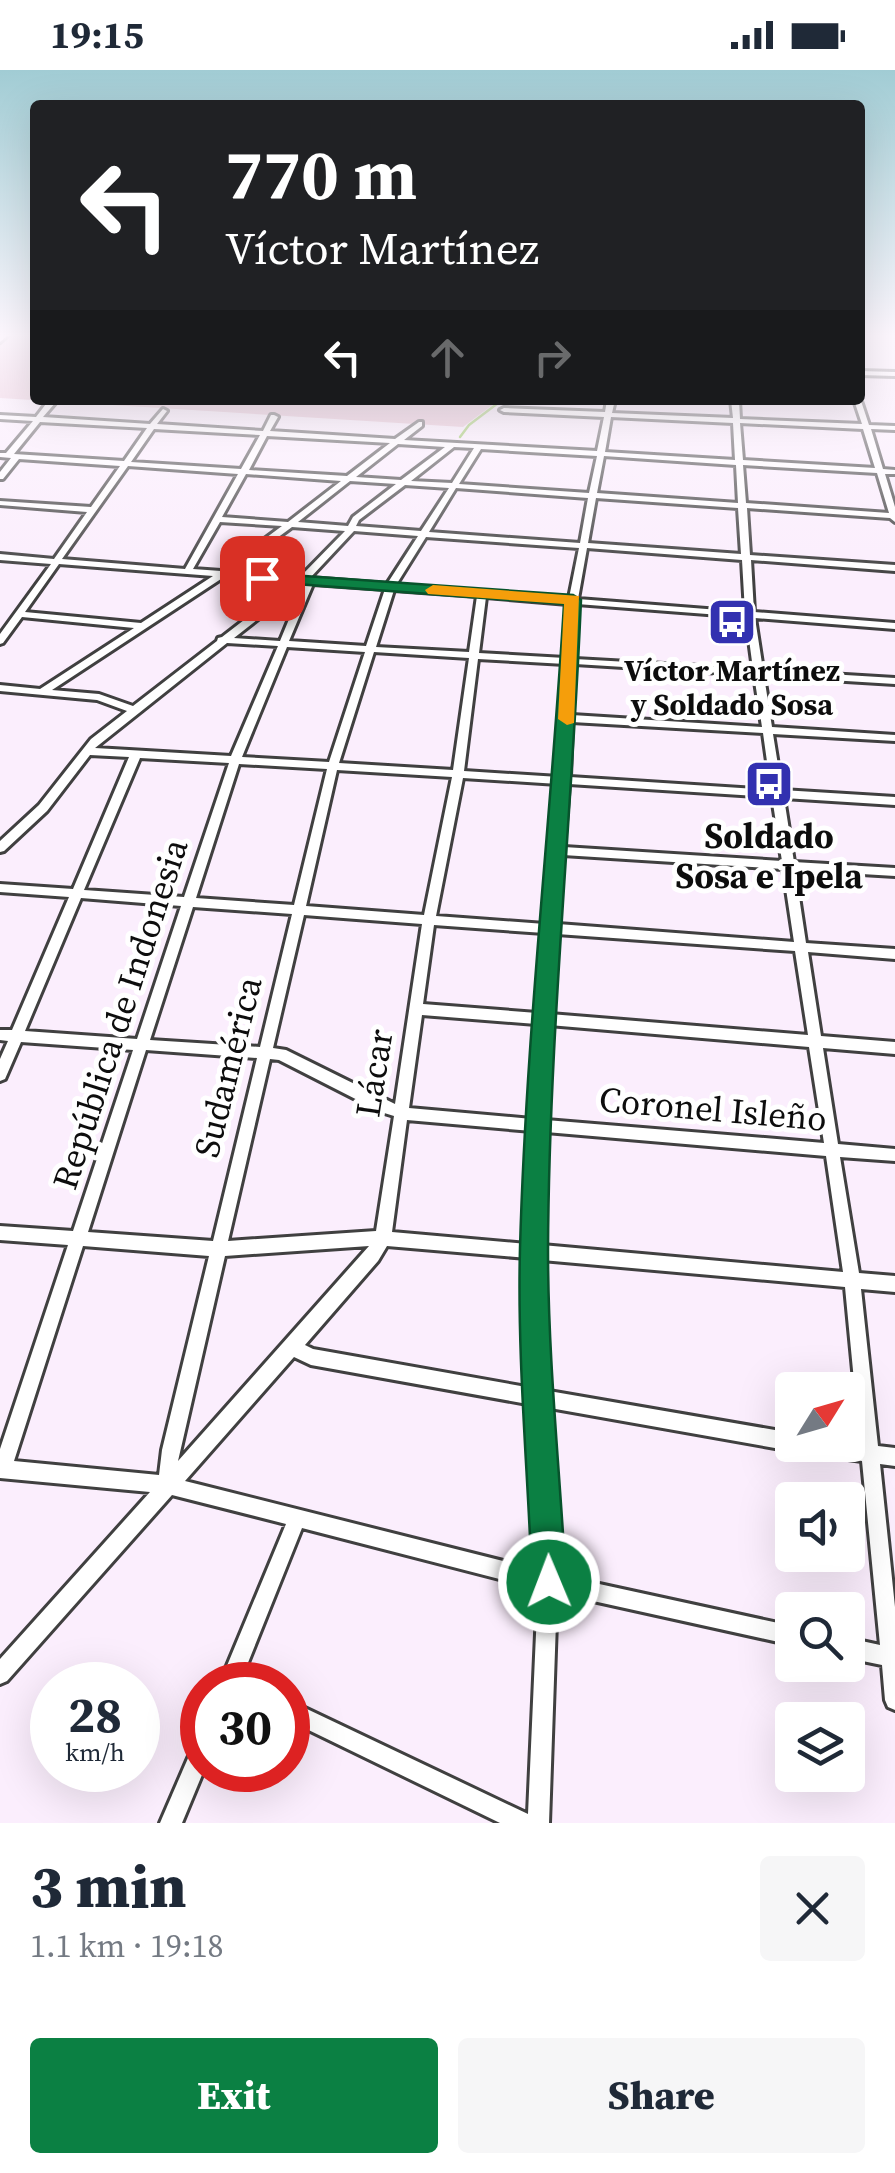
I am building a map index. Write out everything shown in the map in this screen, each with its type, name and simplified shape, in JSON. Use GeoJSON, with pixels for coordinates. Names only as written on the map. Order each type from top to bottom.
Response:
{"type":"FeatureCollection","features":[{"type":"Feature","properties":{"kind":"street"},"geometry":{"type":"LineString","coordinates":[[10,417],[895,472]]}},
{"type":"Feature","properties":{"kind":"street"},"geometry":{"type":"LineString","coordinates":[[0,642],[160,417]]}},
{"type":"Feature","properties":{"kind":"street"},"geometry":{"type":"LineString","coordinates":[[188,571],[274,417]]}},
{"type":"Feature","properties":{"kind":"street"},"geometry":{"type":"LineString","coordinates":[[538,1823],[549,1582],[534,1252],[543,1020],[564,780],[573,600],[608,417]]}},
{"type":"Feature","properties":{"kind":"street"},"geometry":{"type":"LineString","coordinates":[[629,417],[895,428]]}},
{"type":"Feature","properties":{"kind":"street"},"geometry":{"type":"LineString","coordinates":[[736,417],[750,615],[852,1280],[895,1700]]}},
{"type":"Feature","properties":{"kind":"street"},"geometry":{"type":"LineString","coordinates":[[8,456],[895,517],[863,417]]}},
{"type":"Feature","properties":{"kind":"street"},"geometry":{"type":"LineString","coordinates":[[0,477],[8,456],[39,419]]}},
{"type":"Feature","properties":{"kind":"street"},"geometry":{"type":"LineString","coordinates":[[43,692],[224,574],[419,424]]}},
{"type":"Feature","properties":{"kind":"street"},"geometry":{"type":"LineString","coordinates":[[0,848],[43,808],[86,751],[221,640],[304,582],[356,519],[452,444]]}},
{"type":"Feature","properties":{"kind":"street","name":"Sudamérica"},"geometry":{"type":"LineString","coordinates":[[167,1485],[171,1450],[217,1248],[333,766],[390,587],[480,445]]}},
{"type":"Feature","properties":{"kind":"street"},"geometry":{"type":"LineString","coordinates":[[0,503],[94,510]]}},
{"type":"Feature","properties":{"kind":"street"},"geometry":{"type":"LineString","coordinates":[[218,518],[895,568]]}},
{"type":"Feature","properties":{"kind":"street"},"geometry":{"type":"LineString","coordinates":[[0,557],[895,626]]}},
{"type":"Feature","properties":{"kind":"street","name":"República de Indonesia"},"geometry":{"type":"LineString","coordinates":[[1,1470],[80,1239],[186,903],[304,582]]}},
{"type":"Feature","properties":{"kind":"street","name":"Lácar"},"geometry":{"type":"LineString","coordinates":[[167,1485],[292,1348],[372,1256],[382,1238],[429,920],[458,774],[482,594]]}},
{"type":"Feature","properties":{"kind":"street"},"geometry":{"type":"LineString","coordinates":[[0,618],[144,626]]}},
{"type":"Feature","properties":{"kind":"street"},"geometry":{"type":"LineString","coordinates":[[221,640],[895,681]]}},
{"type":"Feature","properties":{"kind":"street"},"geometry":{"type":"LineString","coordinates":[[0,688],[99,697],[133,710]]}},
{"type":"Feature","properties":{"kind":"street"},"geometry":{"type":"LineString","coordinates":[[567,718],[895,738]]}},
{"type":"Feature","properties":{"kind":"street"},"geometry":{"type":"LineString","coordinates":[[86,751],[895,801]]}},
{"type":"Feature","properties":{"kind":"street"},"geometry":{"type":"LineString","coordinates":[[0,1075],[136,754]]}},
{"type":"Feature","properties":{"kind":"street"},"geometry":{"type":"LineString","coordinates":[[557,850],[895,872]]}},
{"type":"Feature","properties":{"kind":"street"},"geometry":{"type":"LineString","coordinates":[[0,888],[895,954]]}},
{"type":"Feature","properties":{"kind":"street"},"geometry":{"type":"LineString","coordinates":[[417,1008],[895,1048]]}},
{"type":"Feature","properties":{"kind":"street","name":"Coronel Isleño"},"geometry":{"type":"LineString","coordinates":[[0,1035],[265,1052],[290,1058],[401,1114],[895,1155]]}},
{"type":"Feature","properties":{"kind":"street"},"geometry":{"type":"LineString","coordinates":[[0,1233],[217,1248],[382,1238],[895,1284]]}},
{"type":"Feature","properties":{"kind":"street"},"geometry":{"type":"LineString","coordinates":[[292,1348],[311,1357],[775,1439]]}},
{"type":"Feature","properties":{"kind":"street"},"geometry":{"type":"LineString","coordinates":[[865,1453],[895,1457]]}},
{"type":"Feature","properties":{"kind":"street"},"geometry":{"type":"LineString","coordinates":[[1,1470],[167,1485],[549,1582],[775,1632]]}},
{"type":"Feature","properties":{"kind":"street"},"geometry":{"type":"LineString","coordinates":[[0,1674],[167,1485]]}},
{"type":"Feature","properties":{"kind":"street"},"geometry":{"type":"LineString","coordinates":[[241,1662],[298,1519]]}},
{"type":"Feature","properties":{"kind":"street"},"geometry":{"type":"LineString","coordinates":[[865,1652],[892,1658]]}},
{"type":"Feature","properties":{"kind":"street"},"geometry":{"type":"LineString","coordinates":[[310,1721],[523,1823]]}},
{"type":"Feature","properties":{"kind":"street"},"geometry":{"type":"LineString","coordinates":[[171,1823],[184,1792]]}},
{"type":"Feature","properties":{"kind":"shaded area"},"geometry":{"type":"Polygon","coordinates":[[[300,417],[477,417],[463,427],[300,417]]]}},
{"type":"Feature","properties":{"kind":"waterway"},"geometry":{"type":"LineString","coordinates":[[460,437],[480,417]]}},
{"type":"Feature","properties":{"kind":"slow traffic"},"geometry":{"type":"LineString","coordinates":[[433,590],[573,600],[567,719]]}},
{"type":"Feature","properties":{"kind":"place","name":"Víctor Martínez y Soldado Sosa"},"geometry":{"type":"Point","coordinates":[732,622]}},
{"type":"Feature","properties":{"kind":"place","name":"Soldado Sosa e Ipela"},"geometry":{"type":"Point","coordinates":[769,784]}},
{"type":"Feature","properties":{"kind":"route"},"geometry":{"type":"LineString","coordinates":[[262,578],[573,600],[564,780],[543,1020],[534,1252],[549,1582]]}}]}
